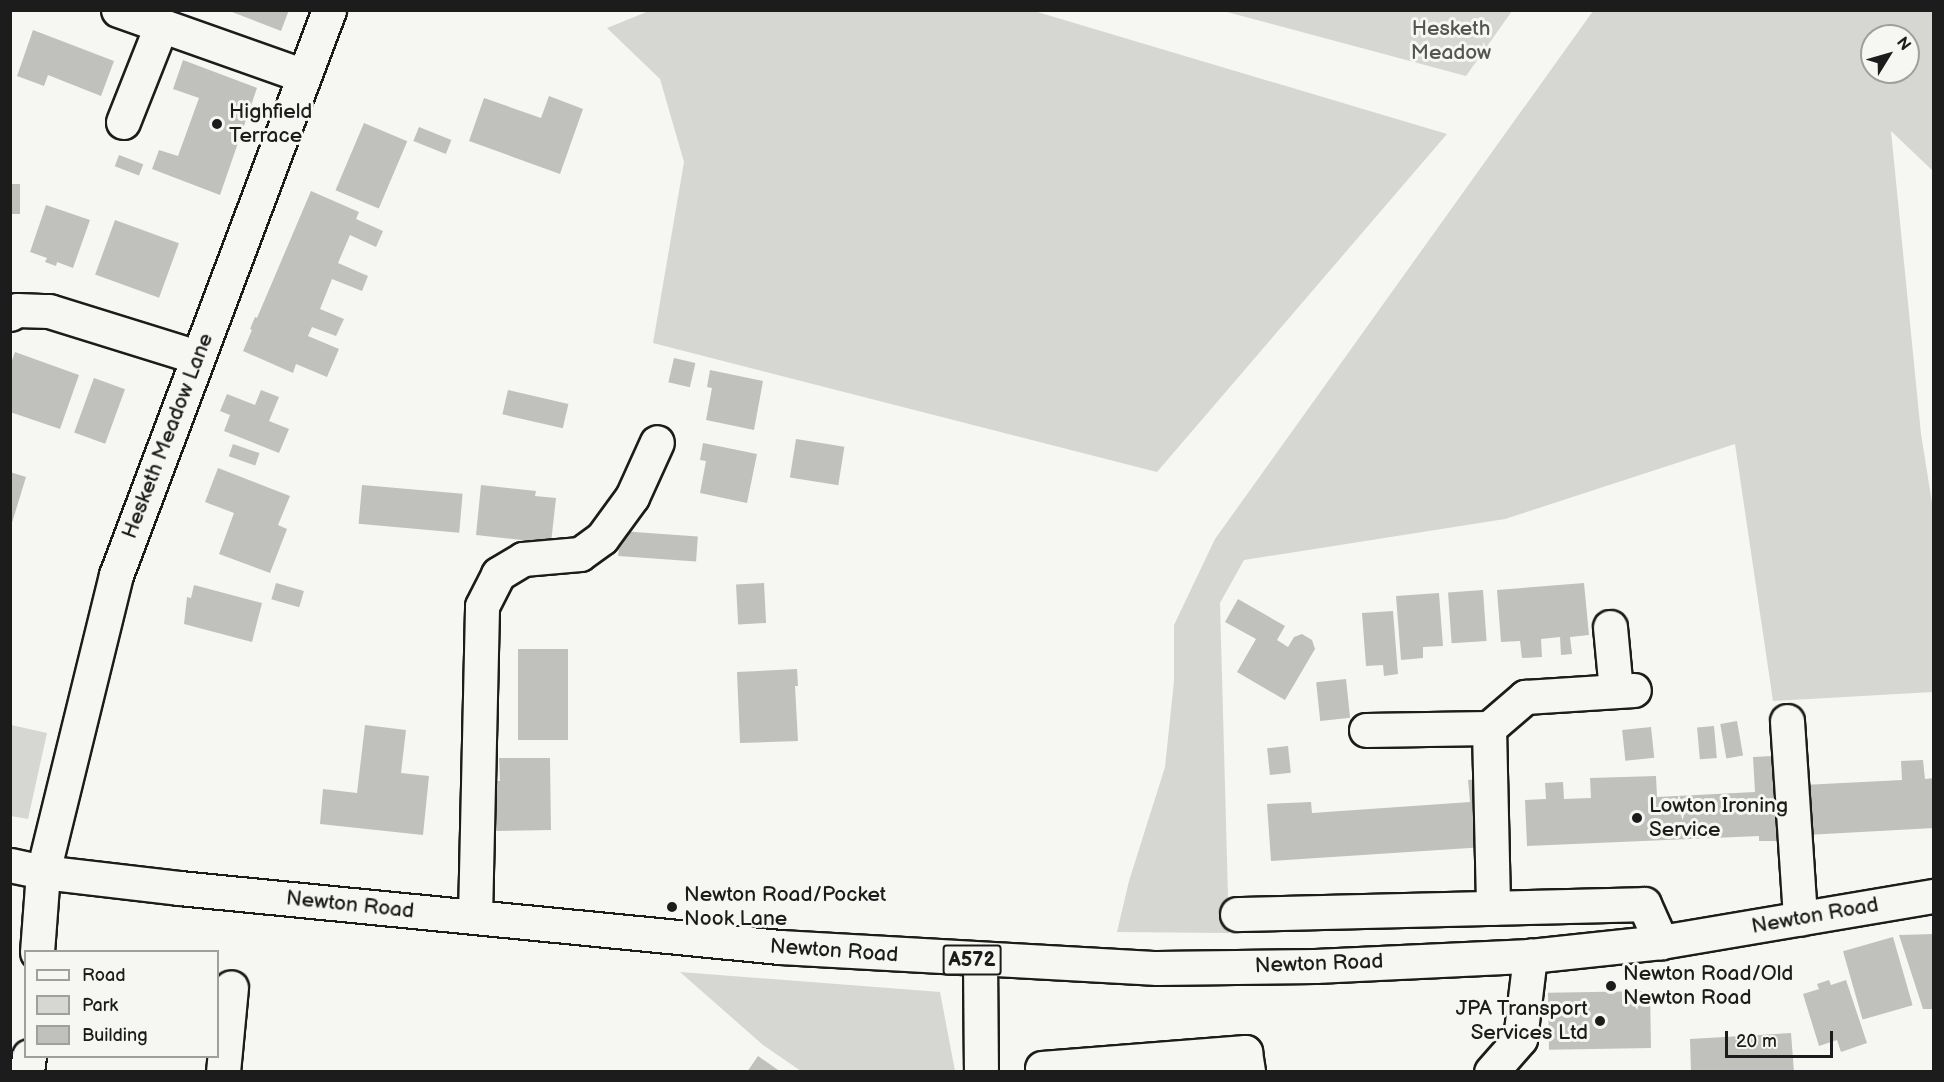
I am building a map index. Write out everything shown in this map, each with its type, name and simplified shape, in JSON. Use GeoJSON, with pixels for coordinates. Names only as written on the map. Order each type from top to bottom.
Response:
{"type":"FeatureCollection","features":[{"type":"Feature","properties":{"kind":"street"},"geometry":{"type":"LineString","coordinates":[[118,10],[304,76]]}},
{"type":"Feature","properties":{"kind":"street","name":"Hesketh Meadow Lane"},"geometry":{"type":"LineString","coordinates":[[37,950],[43,872],[116,575],[329,10]]}},
{"type":"Feature","properties":{"kind":"street"},"geometry":{"type":"LineString","coordinates":[[123,122],[161,26]]}},
{"type":"Feature","properties":{"kind":"street"},"geometry":{"type":"LineString","coordinates":[[10,314],[17,310],[49,311],[197,357]]}},
{"type":"Feature","properties":{"kind":"street"},"geometry":{"type":"LineString","coordinates":[[475,917],[482,606],[498,574],[523,560],[580,554],[602,538],[632,497],[657,442]]}},
{"type":"Feature","properties":{"kind":"street"},"geometry":{"type":"LineString","coordinates":[[1366,730],[1490,728],[1525,697],[1625,690],[1610,627]]}},
{"type":"Feature","properties":{"kind":"street"},"geometry":{"type":"LineString","coordinates":[[1787,721],[1800,919]]}},
{"type":"Feature","properties":{"kind":"street"},"geometry":{"type":"LineString","coordinates":[[1490,728],[1493,908]]}},
{"type":"Feature","properties":{"kind":"street","name":"Newton Road"},"geometry":{"type":"LineString","coordinates":[[10,865],[43,872],[780,948],[1156,968],[1315,966],[1530,956],[1661,942],[1934,896]]}},
{"type":"Feature","properties":{"kind":"street"},"geometry":{"type":"LineString","coordinates":[[1237,914],[1644,904],[1661,942]]}},
{"type":"Feature","properties":{"kind":"street"},"geometry":{"type":"LineString","coordinates":[[1491,1071],[1520,1039],[1530,956]]}},
{"type":"Feature","properties":{"kind":"street"},"geometry":{"type":"LineString","coordinates":[[980,960],[981,1071]]}},
{"type":"Feature","properties":{"kind":"street"},"geometry":{"type":"LineString","coordinates":[[223,1071],[231,987]]}},
{"type":"Feature","properties":{"kind":"street"},"geometry":{"type":"LineString","coordinates":[[1042,1068],[1245,1052],[1248,1071]]}},
{"type":"Feature","properties":{"kind":"street"},"geometry":{"type":"LineString","coordinates":[[10,1068],[25,1071]]}},
{"type":"Feature","properties":{"kind":"green space"},"geometry":{"type":"Polygon","coordinates":[[[649,11],[1034,11],[1447,134],[1157,472],[653,343],[684,162],[660,79],[607,28],[649,11]]]}},
{"type":"Feature","properties":{"kind":"green space","name":"Hesketh Meadow"},"geometry":{"type":"Polygon","coordinates":[[[1223,11],[1512,11],[1466,76],[1223,11]]]}},
{"type":"Feature","properties":{"kind":"green space"},"geometry":{"type":"Polygon","coordinates":[[[1593,11],[1933,11],[1933,171],[1891,131],[1921,434],[1933,509],[1933,692],[1773,701],[1735,444],[1505,519],[1244,560],[1220,603],[1229,933],[1117,932],[1129,881],[1165,767],[1174,681],[1174,625],[1215,539],[1593,11]]]}},
{"type":"Feature","properties":{"kind":"green space"},"geometry":{"type":"Polygon","coordinates":[[[11,725],[47,733],[28,819],[11,816],[11,725]]]}},
{"type":"Feature","properties":{"kind":"green space"},"geometry":{"type":"Polygon","coordinates":[[[680,972],[940,992],[955,1071],[801,1071],[763,1045],[680,972]]]}},
{"type":"Feature","properties":{"kind":"building"},"geometry":{"type":"Polygon","coordinates":[[[227,10],[289,10],[281,31],[227,10]]]}},
{"type":"Feature","properties":{"kind":"building"},"geometry":{"type":"Polygon","coordinates":[[[33,30],[114,61],[101,96],[48,75],[44,86],[17,76],[33,30]]]}},
{"type":"Feature","properties":{"kind":"building","name":"Highfield Terrace"},"geometry":{"type":"Polygon","coordinates":[[[183,60],[257,88],[220,195],[152,169],[159,150],[178,156],[199,98],[173,89],[183,60]]]}},
{"type":"Feature","properties":{"kind":"building"},"geometry":{"type":"Polygon","coordinates":[[[549,96],[583,109],[560,174],[469,141],[484,98],[541,118],[549,96]]]}},
{"type":"Feature","properties":{"kind":"building"},"geometry":{"type":"Polygon","coordinates":[[[364,123],[407,141],[379,209],[335,190],[364,123]]]}},
{"type":"Feature","properties":{"kind":"building"},"geometry":{"type":"Polygon","coordinates":[[[419,127],[451,140],[446,154],[413,141],[419,127]]]}},
{"type":"Feature","properties":{"kind":"building"},"geometry":{"type":"Polygon","coordinates":[[[119,155],[143,164],[139,176],[115,166],[119,155]]]}},
{"type":"Feature","properties":{"kind":"building"},"geometry":{"type":"Polygon","coordinates":[[[10,184],[20,184],[20,214],[10,214],[10,184]]]}},
{"type":"Feature","properties":{"kind":"building"},"geometry":{"type":"Polygon","coordinates":[[[311,191],[359,212],[356,219],[383,231],[376,247],[350,235],[338,263],[368,276],[362,291],[332,279],[320,309],[344,319],[336,336],[312,327],[308,336],[339,349],[327,377],[296,364],[293,373],[243,351],[255,317],[257,318],[311,191]]]}},
{"type":"Feature","properties":{"kind":"building"},"geometry":{"type":"Polygon","coordinates":[[[46,205],[90,220],[73,268],[57,262],[56,266],[45,262],[47,258],[30,252],[46,205]]]}},
{"type":"Feature","properties":{"kind":"building"},"geometry":{"type":"Polygon","coordinates":[[[115,220],[179,243],[159,298],[95,275],[115,220]]]}},
{"type":"Feature","properties":{"kind":"building"},"geometry":{"type":"Polygon","coordinates":[[[15,352],[79,375],[60,429],[10,412],[10,366],[15,352]]]}},
{"type":"Feature","properties":{"kind":"building"},"geometry":{"type":"Polygon","coordinates":[[[674,358],[695,363],[690,387],[668,382],[674,358]]]}},
{"type":"Feature","properties":{"kind":"building"},"geometry":{"type":"Polygon","coordinates":[[[710,370],[763,381],[754,430],[706,420],[712,388],[707,387],[710,370]]]}},
{"type":"Feature","properties":{"kind":"building"},"geometry":{"type":"Polygon","coordinates":[[[94,378],[125,389],[105,444],[74,433],[94,378]]]}},
{"type":"Feature","properties":{"kind":"building"},"geometry":{"type":"Polygon","coordinates":[[[261,390],[279,397],[269,421],[289,429],[279,453],[224,431],[230,415],[220,411],[227,394],[255,405],[261,390]]]}},
{"type":"Feature","properties":{"kind":"building"},"geometry":{"type":"Polygon","coordinates":[[[508,390],[568,404],[563,428],[502,414],[508,390]]]}},
{"type":"Feature","properties":{"kind":"building"},"geometry":{"type":"Polygon","coordinates":[[[796,439],[844,447],[838,485],[790,478],[796,439]]]}},
{"type":"Feature","properties":{"kind":"building"},"geometry":{"type":"Polygon","coordinates":[[[703,443],[757,454],[747,503],[700,493],[706,461],[700,460],[703,443]]]}},
{"type":"Feature","properties":{"kind":"building"},"geometry":{"type":"Polygon","coordinates":[[[233,444],[259,453],[255,465],[229,456],[233,444]]]}},
{"type":"Feature","properties":{"kind":"building"},"geometry":{"type":"Polygon","coordinates":[[[218,468],[290,496],[278,525],[287,529],[270,573],[219,554],[234,513],[205,502],[218,468]]]}},
{"type":"Feature","properties":{"kind":"building"},"geometry":{"type":"Polygon","coordinates":[[[10,472],[26,477],[11,526],[10,526],[10,472]]]}},
{"type":"Feature","properties":{"kind":"building"},"geometry":{"type":"Polygon","coordinates":[[[362,485],[463,494],[459,533],[359,524],[362,485]]]}},
{"type":"Feature","properties":{"kind":"building"},"geometry":{"type":"Polygon","coordinates":[[[481,485],[536,491],[535,496],[556,498],[551,543],[476,535],[481,485]]]}},
{"type":"Feature","properties":{"kind":"building"},"geometry":{"type":"Polygon","coordinates":[[[620,531],[698,536],[696,561],[618,556],[620,531]]]}},
{"type":"Feature","properties":{"kind":"building"},"geometry":{"type":"Polygon","coordinates":[[[276,583],[304,591],[299,607],[271,599],[276,583]]]}},
{"type":"Feature","properties":{"kind":"building"},"geometry":{"type":"Polygon","coordinates":[[[764,583],[766,623],[738,624],[736,584],[764,583]]]}},
{"type":"Feature","properties":{"kind":"building"},"geometry":{"type":"Polygon","coordinates":[[[1584,583],[1589,635],[1570,637],[1572,654],[1561,655],[1560,637],[1541,639],[1542,657],[1522,658],[1520,641],[1501,642],[1497,590],[1584,583]]]}},
{"type":"Feature","properties":{"kind":"building"},"geometry":{"type":"Polygon","coordinates":[[[194,585],[262,603],[252,642],[184,624],[187,597],[191,598],[194,585]]]}},
{"type":"Feature","properties":{"kind":"building"},"geometry":{"type":"Polygon","coordinates":[[[1483,590],[1487,641],[1452,643],[1448,592],[1483,590]]]}},
{"type":"Feature","properties":{"kind":"building"},"geometry":{"type":"Polygon","coordinates":[[[1439,593],[1443,646],[1423,647],[1423,658],[1401,660],[1396,596],[1439,593]]]}},
{"type":"Feature","properties":{"kind":"building"},"geometry":{"type":"Polygon","coordinates":[[[1238,599],[1285,626],[1277,640],[1288,647],[1294,637],[1302,634],[1312,640],[1315,649],[1285,700],[1237,672],[1256,639],[1225,622],[1238,599]]]}},
{"type":"Feature","properties":{"kind":"building"},"geometry":{"type":"Polygon","coordinates":[[[1393,611],[1398,674],[1384,676],[1383,665],[1366,666],[1362,613],[1393,611]]]}},
{"type":"Feature","properties":{"kind":"building"},"geometry":{"type":"Polygon","coordinates":[[[518,649],[568,649],[568,740],[518,740],[518,649]]]}},
{"type":"Feature","properties":{"kind":"building"},"geometry":{"type":"Polygon","coordinates":[[[797,669],[798,686],[795,686],[798,741],[740,743],[737,672],[797,669]]]}},
{"type":"Feature","properties":{"kind":"building"},"geometry":{"type":"Polygon","coordinates":[[[1346,679],[1350,718],[1320,721],[1316,682],[1346,679]]]}},
{"type":"Feature","properties":{"kind":"building"},"geometry":{"type":"Polygon","coordinates":[[[1737,721],[1743,755],[1726,758],[1720,724],[1737,721]]]}},
{"type":"Feature","properties":{"kind":"building"},"geometry":{"type":"Polygon","coordinates":[[[365,725],[406,730],[401,773],[429,776],[423,835],[320,824],[323,789],[357,793],[365,725]]]}},
{"type":"Feature","properties":{"kind":"building"},"geometry":{"type":"Polygon","coordinates":[[[1714,726],[1717,758],[1700,759],[1697,727],[1714,726]]]}},
{"type":"Feature","properties":{"kind":"building"},"geometry":{"type":"Polygon","coordinates":[[[1651,727],[1654,758],[1625,761],[1622,730],[1651,727]]]}},
{"type":"Feature","properties":{"kind":"building"},"geometry":{"type":"Polygon","coordinates":[[[1288,746],[1291,773],[1270,775],[1267,748],[1288,746]]]}},
{"type":"Feature","properties":{"kind":"building"},"geometry":{"type":"Polygon","coordinates":[[[1773,756],[1778,841],[1759,841],[1759,836],[1527,846],[1525,800],[1546,799],[1545,783],[1563,782],[1564,799],[1591,798],[1590,778],[1656,776],[1657,797],[1755,792],[1753,757],[1773,756]]]}},
{"type":"Feature","properties":{"kind":"building"},"geometry":{"type":"Polygon","coordinates":[[[499,758],[550,758],[551,830],[493,831],[493,781],[500,781],[499,758]]]}},
{"type":"Feature","properties":{"kind":"building"},"geometry":{"type":"Polygon","coordinates":[[[1923,760],[1925,779],[1934,778],[1934,828],[1806,835],[1803,785],[1902,780],[1901,761],[1923,760]]]}},
{"type":"Feature","properties":{"kind":"building"},"geometry":{"type":"Polygon","coordinates":[[[1480,779],[1485,847],[1271,861],[1267,804],[1311,802],[1312,813],[1470,802],[1468,780],[1480,779]]]}},
{"type":"Feature","properties":{"kind":"building"},"geometry":{"type":"Polygon","coordinates":[[[1934,934],[1934,1009],[1923,1009],[1899,935],[1934,934]]]}},
{"type":"Feature","properties":{"kind":"building"},"geometry":{"type":"Polygon","coordinates":[[[1893,937],[1913,1005],[1863,1020],[1843,951],[1893,937]]]}},
{"type":"Feature","properties":{"kind":"building"},"geometry":{"type":"Polygon","coordinates":[[[1829,980],[1831,985],[1846,980],[1867,1043],[1841,1052],[1837,1040],[1819,1046],[1803,994],[1819,989],[1817,984],[1829,980]]]}},
{"type":"Feature","properties":{"kind":"building","name":"JPA Transport Services Ltd"},"geometry":{"type":"Polygon","coordinates":[[[1650,991],[1651,1048],[1549,1050],[1548,993],[1650,991]]]}},
{"type":"Feature","properties":{"kind":"building"},"geometry":{"type":"Polygon","coordinates":[[[1791,1033],[1794,1072],[1691,1072],[1690,1039],[1791,1033]]]}},
{"type":"Feature","properties":{"kind":"building"},"geometry":{"type":"Polygon","coordinates":[[[758,1056],[781,1072],[747,1072],[758,1056]]]}},
{"type":"Feature","properties":{"kind":"place","name":"Highfield Terrace"},"geometry":{"type":"Point","coordinates":[217,124]}},
{"type":"Feature","properties":{"kind":"place","name":"Lowton Ironing Service"},"geometry":{"type":"Point","coordinates":[1637,818]}},
{"type":"Feature","properties":{"kind":"place","name":"Newton Road/Pocket Nook Lane"},"geometry":{"type":"Point","coordinates":[672,907]}},
{"type":"Feature","properties":{"kind":"place","name":"Newton Road/Old Newton Road"},"geometry":{"type":"Point","coordinates":[1611,986]}},
{"type":"Feature","properties":{"kind":"place","name":"JPA Transport Services Ltd"},"geometry":{"type":"Point","coordinates":[1600,1021]}}]}
